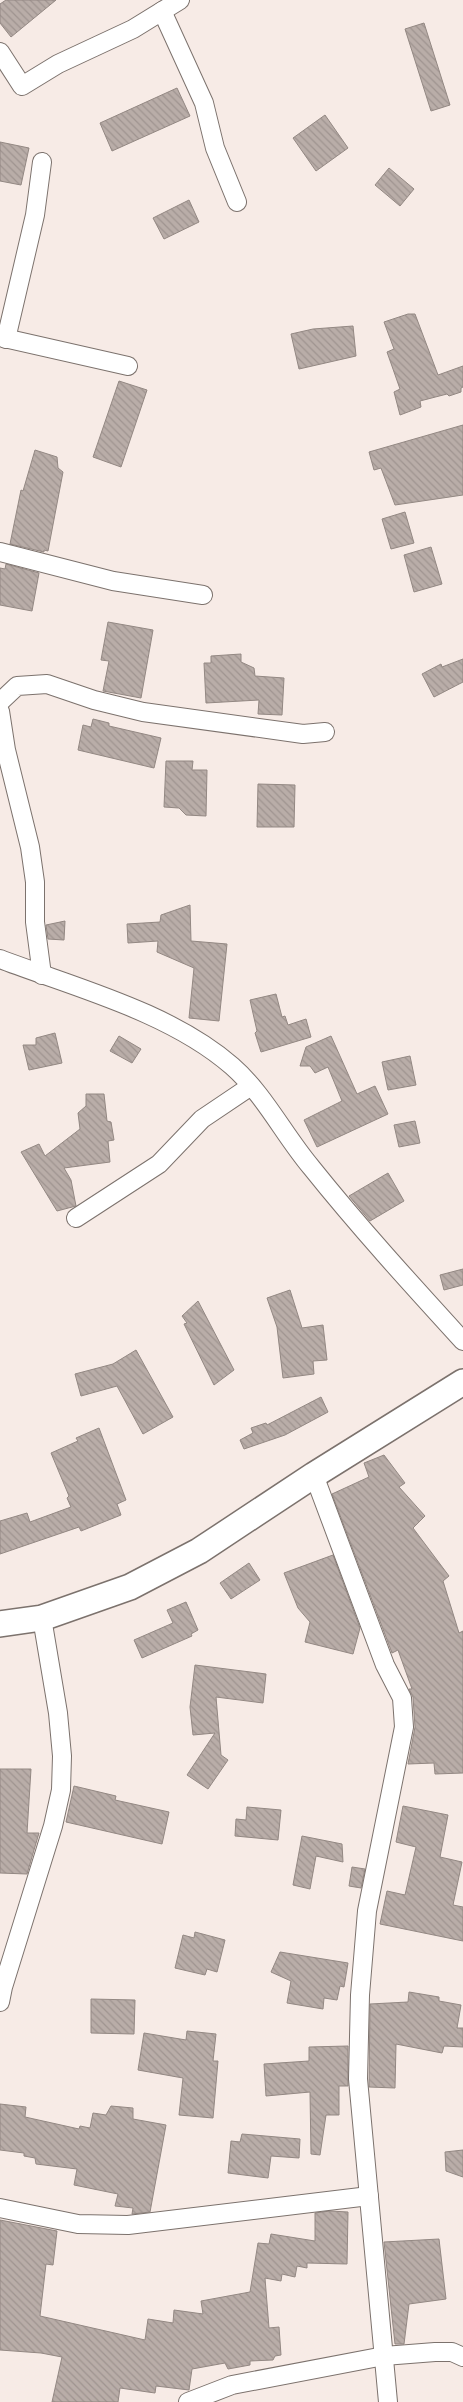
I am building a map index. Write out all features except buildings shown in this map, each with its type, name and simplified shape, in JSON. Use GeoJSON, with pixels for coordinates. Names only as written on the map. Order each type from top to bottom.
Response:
{"type":"FeatureCollection","features":[{"type":"Feature","properties":{"kind":"street"},"geometry":{"type":"LineString","coordinates":[[0,52],[22,86],[58,64],[133,28],[180,0]]}},
{"type":"Feature","properties":{"kind":"street"},"geometry":{"type":"LineString","coordinates":[[162,11],[204,103],[215,148],[237,202]]}},
{"type":"Feature","properties":{"kind":"street"},"geometry":{"type":"LineString","coordinates":[[42,162],[35,215],[3,338],[128,366]]}},
{"type":"Feature","properties":{"kind":"street"},"geometry":{"type":"LineString","coordinates":[[0,552],[113,581],[203,595]]}},
{"type":"Feature","properties":{"kind":"street"},"geometry":{"type":"LineString","coordinates":[[0,702],[17,686],[47,684],[94,700],[144,712],[303,734],[325,732]]}},
{"type":"Feature","properties":{"kind":"street"},"geometry":{"type":"LineString","coordinates":[[0,711],[6,750],[30,847],[35,882],[35,922],[42,975]]}},
{"type":"Feature","properties":{"kind":"street"},"geometry":{"type":"LineString","coordinates":[[0,959],[130,1005],[190,1037],[232,1065],[251,1086],[298,1151],[339,1203],[463,1341]]}},
{"type":"Feature","properties":{"kind":"street"},"geometry":{"type":"LineString","coordinates":[[76,1218],[159,1164],[202,1119],[251,1086]]}},
{"type":"Feature","properties":{"kind":"street"},"geometry":{"type":"LineString","coordinates":[[0,1624],[42,1618],[130,1587],[199,1551],[314,1474],[463,1382]]}},
{"type":"Feature","properties":{"kind":"street"},"geometry":{"type":"LineString","coordinates":[[314,1474],[385,1665],[402,1698],[404,1717],[398,1762],[367,1911],[360,1995],[358,2079],[388,2402]]}},
{"type":"Feature","properties":{"kind":"street"},"geometry":{"type":"LineString","coordinates":[[0,2002],[53,1826],[61,1790],[62,1756],[58,1713],[42,1618]]}},
{"type":"Feature","properties":{"kind":"street"},"geometry":{"type":"LineString","coordinates":[[0,2208],[78,2224],[128,2226],[369,2196]]}},
{"type":"Feature","properties":{"kind":"street"},"geometry":{"type":"LineString","coordinates":[[188,2402],[232,2385],[384,2356],[452,2352],[463,2357]]}}]}
